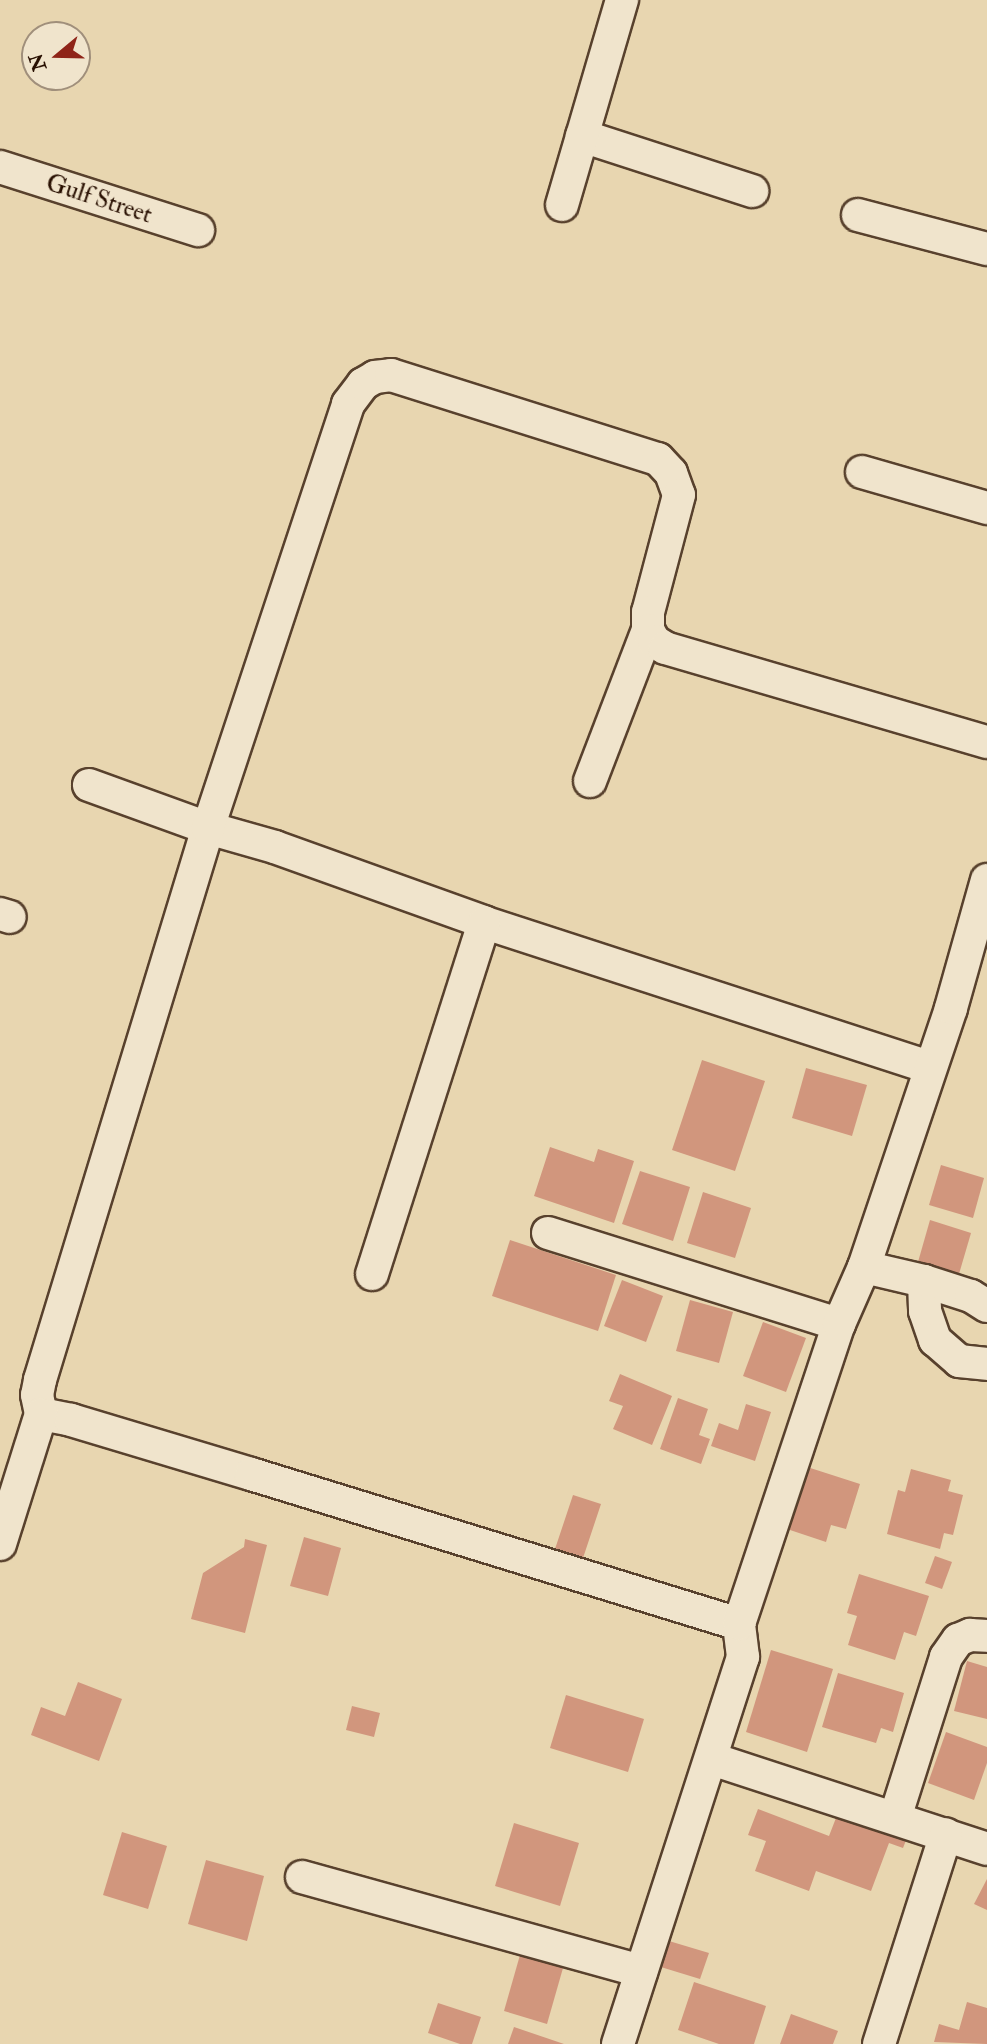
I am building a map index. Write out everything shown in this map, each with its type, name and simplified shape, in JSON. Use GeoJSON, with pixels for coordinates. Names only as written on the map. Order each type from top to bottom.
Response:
{"type":"FeatureCollection","features":[{"type":"Feature","properties":{"kind":"street"},"geometry":{"type":"LineString","coordinates":[[562,205],[622,0]]}},
{"type":"Feature","properties":{"kind":"street"},"geometry":{"type":"LineString","coordinates":[[582,136],[752,191]]}},
{"type":"Feature","properties":{"kind":"street","name":"Gulf Street"},"geometry":{"type":"LineString","coordinates":[[0,167],[198,230]]}},
{"type":"Feature","properties":{"kind":"street"},"geometry":{"type":"LineString","coordinates":[[858,215],[987,248]]}},
{"type":"Feature","properties":{"kind":"street"},"geometry":{"type":"LineString","coordinates":[[0,1545],[41,1414],[37,1395],[40,1380],[208,828],[348,404],[363,384],[375,377],[391,374],[659,459],[671,473],[679,495],[648,612],[648,630],[590,781]]}},
{"type":"Feature","properties":{"kind":"street"},"geometry":{"type":"LineString","coordinates":[[862,472],[987,508]]}},
{"type":"Feature","properties":{"kind":"street"},"geometry":{"type":"LineString","coordinates":[[648,630],[654,641],[665,648],[987,742]]}},
{"type":"Feature","properties":{"kind":"street"},"geometry":{"type":"LineString","coordinates":[[89,785],[208,828],[275,847],[484,922],[929,1067]]}},
{"type":"Feature","properties":{"kind":"street"},"geometry":{"type":"LineString","coordinates":[[618,2044],[743,1657],[739,1624],[839,1324],[864,1267],[951,1008],[987,880]]}},
{"type":"Feature","properties":{"kind":"street"},"geometry":{"type":"LineString","coordinates":[[372,1274],[484,922]]}},
{"type":"Feature","properties":{"kind":"street"},"geometry":{"type":"LineString","coordinates":[[548,1233],[839,1324]]}},
{"type":"Feature","properties":{"kind":"street"},"geometry":{"type":"LineString","coordinates":[[864,1267],[924,1281],[971,1296],[987,1306]]}},
{"type":"Feature","properties":{"kind":"street"},"geometry":{"type":"LineString","coordinates":[[924,1281],[925,1311],[935,1340],[959,1361],[987,1364]]}},
{"type":"Feature","properties":{"kind":"street"},"geometry":{"type":"LineString","coordinates":[[41,1414],[71,1420],[225,1466],[739,1624]]}},
{"type":"Feature","properties":{"kind":"street"},"geometry":{"type":"LineString","coordinates":[[895,1818],[946,1657],[958,1640],[970,1635],[987,1636]]}},
{"type":"Feature","properties":{"kind":"street"},"geometry":{"type":"LineString","coordinates":[[712,1759],[987,1849]]}},
{"type":"Feature","properties":{"kind":"street"},"geometry":{"type":"LineString","coordinates":[[879,2044],[946,1834]]}},
{"type":"Feature","properties":{"kind":"street"},"geometry":{"type":"LineString","coordinates":[[302,1877],[641,1971]]}},
{"type":"Feature","properties":{"kind":"building"},"geometry":{"type":"Polygon","coordinates":[[[702,1060],[765,1081],[735,1171],[672,1150],[702,1060]]]}},
{"type":"Feature","properties":{"kind":"building"},"geometry":{"type":"Polygon","coordinates":[[[806,1068],[867,1085],[852,1136],[792,1118],[806,1068]]]}},
{"type":"Feature","properties":{"kind":"building"},"geometry":{"type":"Polygon","coordinates":[[[550,1147],[594,1162],[598,1149],[634,1161],[614,1223],[534,1196],[550,1147]]]}},
{"type":"Feature","properties":{"kind":"building"},"geometry":{"type":"Polygon","coordinates":[[[941,1165],[984,1178],[973,1218],[929,1205],[941,1165]]]}},
{"type":"Feature","properties":{"kind":"building"},"geometry":{"type":"Polygon","coordinates":[[[640,1171],[690,1187],[673,1241],[622,1224],[640,1171]]]}},
{"type":"Feature","properties":{"kind":"building"},"geometry":{"type":"Polygon","coordinates":[[[703,1192],[751,1208],[735,1258],[687,1243],[703,1192]]]}},
{"type":"Feature","properties":{"kind":"building"},"geometry":{"type":"Polygon","coordinates":[[[930,1220],[971,1233],[959,1274],[918,1262],[930,1220]]]}},
{"type":"Feature","properties":{"kind":"building"},"geometry":{"type":"Polygon","coordinates":[[[510,1240],[616,1275],[598,1331],[492,1296],[510,1240]]]}},
{"type":"Feature","properties":{"kind":"building"},"geometry":{"type":"Polygon","coordinates":[[[622,1280],[663,1296],[646,1342],[604,1326],[622,1280]]]}},
{"type":"Feature","properties":{"kind":"building"},"geometry":{"type":"Polygon","coordinates":[[[690,1300],[733,1312],[719,1363],[676,1351],[690,1300]]]}},
{"type":"Feature","properties":{"kind":"building"},"geometry":{"type":"Polygon","coordinates":[[[763,1322],[806,1338],[786,1392],[743,1376],[763,1322]]]}},
{"type":"Feature","properties":{"kind":"building"},"geometry":{"type":"Polygon","coordinates":[[[620,1374],[672,1396],[652,1445],[613,1429],[623,1406],[609,1401],[620,1374]]]}},
{"type":"Feature","properties":{"kind":"building"},"geometry":{"type":"Polygon","coordinates":[[[678,1398],[708,1409],[699,1435],[710,1439],[701,1464],[660,1449],[678,1398]]]}},
{"type":"Feature","properties":{"kind":"building"},"geometry":{"type":"Polygon","coordinates":[[[746,1404],[771,1412],[755,1461],[711,1446],[719,1423],[738,1430],[746,1404]]]}},
{"type":"Feature","properties":{"kind":"building"},"geometry":{"type":"Polygon","coordinates":[[[801,1465],[860,1484],[846,1529],[831,1525],[826,1542],[781,1527],[801,1465]]]}},
{"type":"Feature","properties":{"kind":"building"},"geometry":{"type":"Polygon","coordinates":[[[911,1469],[951,1480],[948,1491],[963,1495],[953,1535],[944,1533],[940,1549],[887,1534],[898,1490],[905,1492],[911,1469]]]}},
{"type":"Feature","properties":{"kind":"building"},"geometry":{"type":"Polygon","coordinates":[[[573,1495],[601,1504],[583,1558],[555,1549],[573,1495]]]}},
{"type":"Feature","properties":{"kind":"building"},"geometry":{"type":"Polygon","coordinates":[[[304,1537],[341,1548],[328,1596],[290,1586],[304,1537]]]}},
{"type":"Feature","properties":{"kind":"building"},"geometry":{"type":"Polygon","coordinates":[[[245,1539],[267,1545],[245,1633],[191,1619],[203,1573],[244,1547],[245,1539]]]}},
{"type":"Feature","properties":{"kind":"building"},"geometry":{"type":"Polygon","coordinates":[[[935,1556],[952,1562],[942,1589],[925,1583],[935,1556]]]}},
{"type":"Feature","properties":{"kind":"building"},"geometry":{"type":"Polygon","coordinates":[[[859,1574],[929,1596],[916,1636],[904,1632],[895,1660],[848,1645],[857,1616],[847,1613],[859,1574]]]}},
{"type":"Feature","properties":{"kind":"building"},"geometry":{"type":"Polygon","coordinates":[[[771,1650],[833,1669],[807,1752],[746,1732],[771,1650]]]}},
{"type":"Feature","properties":{"kind":"building"},"geometry":{"type":"Polygon","coordinates":[[[967,1661],[987,1667],[987,1719],[954,1711],[967,1661]]]}},
{"type":"Feature","properties":{"kind":"building"},"geometry":{"type":"Polygon","coordinates":[[[838,1673],[904,1693],[893,1732],[881,1728],[876,1743],[822,1727],[838,1673]]]}},
{"type":"Feature","properties":{"kind":"building"},"geometry":{"type":"Polygon","coordinates":[[[78,1682],[122,1699],[99,1761],[31,1735],[41,1707],[65,1716],[78,1682]]]}},
{"type":"Feature","properties":{"kind":"building"},"geometry":{"type":"Polygon","coordinates":[[[566,1695],[644,1719],[628,1772],[550,1748],[566,1695]]]}},
{"type":"Feature","properties":{"kind":"building"},"geometry":{"type":"Polygon","coordinates":[[[352,1706],[380,1713],[374,1737],[346,1730],[352,1706]]]}},
{"type":"Feature","properties":{"kind":"building"},"geometry":{"type":"Polygon","coordinates":[[[946,1732],[987,1747],[987,1763],[974,1800],[928,1783],[946,1732]]]}},
{"type":"Feature","properties":{"kind":"building"},"geometry":{"type":"Polygon","coordinates":[[[841,1805],[910,1830],[903,1848],[889,1843],[871,1891],[816,1871],[809,1891],[755,1871],[766,1841],[748,1835],[758,1809],[829,1836],[841,1805]]]}},
{"type":"Feature","properties":{"kind":"building"},"geometry":{"type":"Polygon","coordinates":[[[514,1823],[579,1843],[560,1906],[495,1886],[514,1823]]]}},
{"type":"Feature","properties":{"kind":"building"},"geometry":{"type":"Polygon","coordinates":[[[122,1832],[167,1846],[148,1909],[103,1895],[122,1832]]]}},
{"type":"Feature","properties":{"kind":"building"},"geometry":{"type":"Polygon","coordinates":[[[206,1860],[264,1876],[247,1941],[188,1924],[206,1860]]]}},
{"type":"Feature","properties":{"kind":"building"},"geometry":{"type":"Polygon","coordinates":[[[987,1879],[987,1910],[974,1904],[987,1879]]]}},
{"type":"Feature","properties":{"kind":"building"},"geometry":{"type":"Polygon","coordinates":[[[659,1938],[709,1953],[700,1979],[651,1964],[659,1938]]]}},
{"type":"Feature","properties":{"kind":"building"},"geometry":{"type":"Polygon","coordinates":[[[522,1948],[565,1961],[547,2024],[504,2011],[522,1948]]]}},
{"type":"Feature","properties":{"kind":"building"},"geometry":{"type":"Polygon","coordinates":[[[694,1982],[766,2006],[754,2044],[719,2044],[678,2030],[694,1982]]]}},
{"type":"Feature","properties":{"kind":"building"},"geometry":{"type":"Polygon","coordinates":[[[967,2002],[987,2008],[987,2044],[934,2042],[939,2024],[959,2030],[967,2002]]]}},
{"type":"Feature","properties":{"kind":"building"},"geometry":{"type":"Polygon","coordinates":[[[438,2003],[481,2017],[472,2044],[460,2044],[428,2033],[438,2003]]]}},
{"type":"Feature","properties":{"kind":"building"},"geometry":{"type":"Polygon","coordinates":[[[791,2014],[838,2031],[833,2044],[780,2044],[791,2014]]]}},
{"type":"Feature","properties":{"kind":"building"},"geometry":{"type":"Polygon","coordinates":[[[514,2027],[564,2044],[508,2044],[514,2027]]]}}]}
